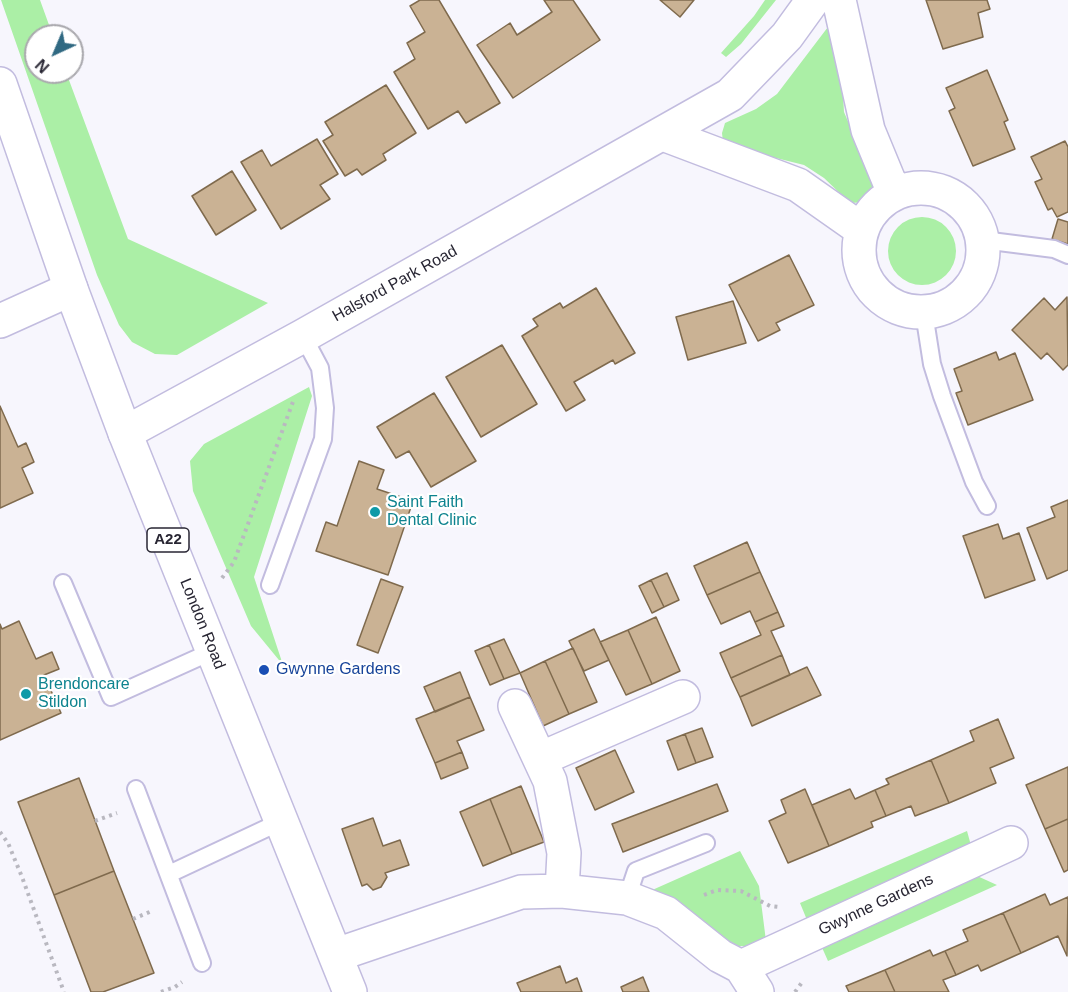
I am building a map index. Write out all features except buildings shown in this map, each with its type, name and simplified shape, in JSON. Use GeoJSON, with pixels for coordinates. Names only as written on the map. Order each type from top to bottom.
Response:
{"type":"FeatureCollection","features":[{"type":"Feature","properties":{"kind":"main road","name":"Halsford Park Road"},"geometry":{"type":"LineString","coordinates":[[125,433],[292,342],[730,95],[787,36],[813,0]]}},
{"type":"Feature","properties":{"kind":"main road"},"geometry":{"type":"LineString","coordinates":[[839,0],[868,130],[894,194]]}},
{"type":"Feature","properties":{"kind":"main road","name":"London Road"},"geometry":{"type":"LineString","coordinates":[[0,84],[71,289],[125,433],[350,992]]}},
{"type":"Feature","properties":{"kind":"main road"},"geometry":{"type":"LineString","coordinates":[[663,134],[798,185],[862,230]]}},
{"type":"Feature","properties":{"kind":"main road"},"geometry":{"type":"LineString","coordinates":[[912,188],[932,188],[950,194],[966,206],[977,221],[983,240],[983,261],[976,281],[963,297],[945,308],[924,313],[904,310],[886,302],[871,288],[862,270],[859,250],[862,230],[869,215],[880,203],[894,194],[912,188]]}},
{"type":"Feature","properties":{"kind":"main road"},"geometry":{"type":"LineString","coordinates":[[0,321],[71,289]]}},
{"type":"Feature","properties":{"kind":"main road"},"geometry":{"type":"LineString","coordinates":[[540,759],[683,697]]}},
{"type":"Feature","properties":{"kind":"main road"},"geometry":{"type":"LineString","coordinates":[[515,706],[550,781],[564,853],[562,891]]}},
{"type":"Feature","properties":{"kind":"main road","name":"Gwynne Gardens"},"geometry":{"type":"LineString","coordinates":[[336,955],[521,892],[562,891],[627,898],[666,913],[749,979],[1011,843]]}},
{"type":"Feature","properties":{"kind":"lane"},"geometry":{"type":"LineString","coordinates":[[983,240],[1054,249],[1068,255]]}},
{"type":"Feature","properties":{"kind":"lane"},"geometry":{"type":"LineString","coordinates":[[924,313],[932,364],[942,396],[974,482],[987,506]]}},
{"type":"Feature","properties":{"kind":"lane"},"geometry":{"type":"LineString","coordinates":[[270,585],[323,439],[325,408],[320,368],[292,342]]}},
{"type":"Feature","properties":{"kind":"lane"},"geometry":{"type":"LineString","coordinates":[[63,583],[111,697],[213,651]]}},
{"type":"Feature","properties":{"kind":"lane"},"geometry":{"type":"LineString","coordinates":[[136,789],[202,963]]}},
{"type":"Feature","properties":{"kind":"lane"},"geometry":{"type":"LineString","coordinates":[[169,874],[282,821]]}},
{"type":"Feature","properties":{"kind":"lane"},"geometry":{"type":"LineString","coordinates":[[627,898],[636,871],[706,843]]}},
{"type":"Feature","properties":{"kind":"path"},"geometry":{"type":"LineString","coordinates":[[191,596],[218,583],[234,562],[295,396],[292,342]]}},
{"type":"Feature","properties":{"kind":"path"},"geometry":{"type":"LineString","coordinates":[[0,832],[8,843],[22,877],[64,992]]}},
{"type":"Feature","properties":{"kind":"green space"},"geometry":{"type":"Polygon","coordinates":[[[1,0],[40,0],[49,24],[24,24],[24,66],[1,0]]]}},
{"type":"Feature","properties":{"kind":"green space"},"geometry":{"type":"Polygon","coordinates":[[[765,0],[776,0],[741,44],[726,57],[721,53],[765,0]]]}},
{"type":"Feature","properties":{"kind":"green space"},"geometry":{"type":"Polygon","coordinates":[[[831,23],[842,76],[844,112],[875,185],[868,202],[850,203],[824,178],[804,165],[738,152],[723,142],[722,133],[725,123],[756,109],[777,94],[831,23]]]}},
{"type":"Feature","properties":{"kind":"green space"},"geometry":{"type":"Polygon","coordinates":[[[30,84],[70,84],[128,239],[268,303],[177,355],[155,354],[132,342],[119,325],[97,275],[30,84]]]}},
{"type":"Feature","properties":{"kind":"green space"},"geometry":{"type":"Polygon","coordinates":[[[922,217],[935,220],[946,227],[953,238],[956,251],[953,264],[946,275],[935,282],[922,285],[909,282],[898,275],[891,264],[888,251],[891,238],[898,227],[909,220],[922,217]]]}},
{"type":"Feature","properties":{"kind":"green space"},"geometry":{"type":"Polygon","coordinates":[[[309,387],[312,396],[254,577],[283,665],[251,626],[193,491],[190,461],[204,444],[309,387]]]}},
{"type":"Feature","properties":{"kind":"green space"},"geometry":{"type":"Polygon","coordinates":[[[967,831],[972,849],[807,920],[800,903],[967,831]]]}},
{"type":"Feature","properties":{"kind":"green space"},"geometry":{"type":"Polygon","coordinates":[[[740,851],[759,886],[766,941],[752,946],[732,946],[650,891],[740,851]]]}},
{"type":"Feature","properties":{"kind":"green space"},"geometry":{"type":"Polygon","coordinates":[[[975,875],[997,885],[828,961],[820,943],[975,875]]]}},
{"type":"Feature","properties":{"kind":"place","name":"Saint Faith Dental Clinic"},"geometry":{"type":"Point","coordinates":[375,512]}},
{"type":"Feature","properties":{"kind":"place","name":"Gwynne Gardens"},"geometry":{"type":"Point","coordinates":[264,670]}},
{"type":"Feature","properties":{"kind":"place","name":"Brendoncare Stildon"},"geometry":{"type":"Point","coordinates":[26,694]}}]}
